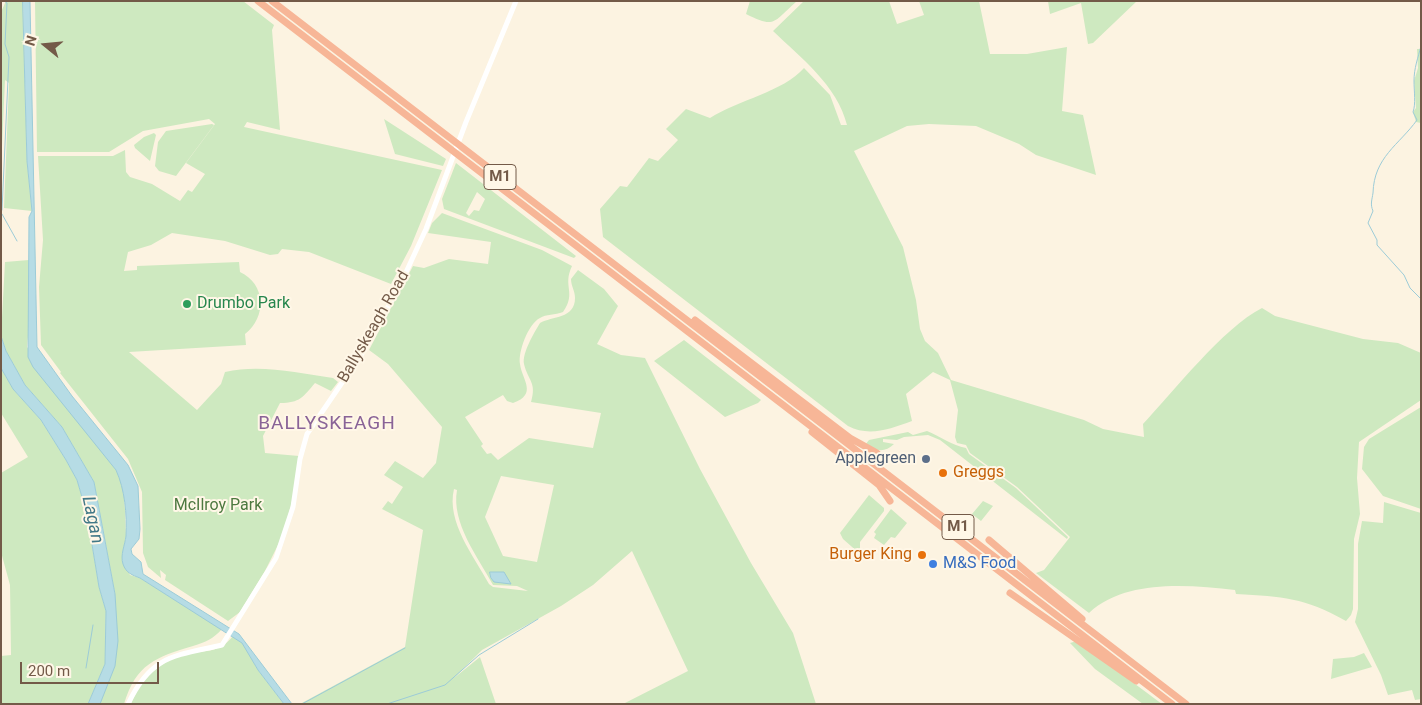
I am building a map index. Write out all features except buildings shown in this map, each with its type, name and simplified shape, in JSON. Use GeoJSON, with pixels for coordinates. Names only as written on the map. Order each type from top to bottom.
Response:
{"type":"FeatureCollection","features":[{"type":"Feature","properties":{"kind":"highway","name":"M1"},"geometry":{"type":"LineString","coordinates":[[258,1],[1171,704]]}},
{"type":"Feature","properties":{"kind":"highway","name":"M1"},"geometry":{"type":"LineString","coordinates":[[272,1],[1186,704]]}},
{"type":"Feature","properties":{"kind":"highway"},"geometry":{"type":"LineString","coordinates":[[634,280],[697,322],[850,438],[877,453]]}},
{"type":"Feature","properties":{"kind":"highway"},"geometry":{"type":"LineString","coordinates":[[703,343],[879,485],[890,501]]}},
{"type":"Feature","properties":{"kind":"highway"},"geometry":{"type":"LineString","coordinates":[[989,540],[1107,640],[1123,656]]}},
{"type":"Feature","properties":{"kind":"highway"},"geometry":{"type":"LineString","coordinates":[[1010,593],[1171,704]]}},
{"type":"Feature","properties":{"kind":"main road","name":"Ballyskeagh Road"},"geometry":{"type":"LineString","coordinates":[[128,704],[144,674],[154,666],[187,653],[222,644],[270,570],[285,535],[293,508],[300,459],[307,434],[365,349],[402,282],[426,229],[463,130],[516,1]]}},
{"type":"Feature","properties":{"kind":"green space"},"geometry":{"type":"Polygon","coordinates":[[[6,1],[23,1],[27,161],[32,211],[4,208],[9,83],[5,80],[1,169],[1,12],[6,1]]]}},
{"type":"Feature","properties":{"kind":"green space","name":"McIlroy Park"},"geometry":{"type":"Polygon","coordinates":[[[35,1],[243,1],[274,25],[272,30],[280,130],[247,122],[244,127],[442,170],[411,246],[391,284],[309,252],[282,249],[278,254],[270,255],[225,241],[172,233],[151,245],[128,252],[124,271],[137,270],[137,266],[239,262],[240,272],[249,277],[259,292],[260,310],[252,327],[245,334],[246,345],[129,352],[197,410],[221,384],[225,372],[252,369],[279,370],[333,378],[338,382],[331,391],[315,383],[297,400],[280,403],[263,436],[265,453],[299,456],[293,497],[284,533],[265,571],[240,612],[228,621],[165,580],[166,575],[160,570],[161,578],[148,567],[143,553],[142,492],[128,459],[60,373],[41,345],[39,287],[43,240],[38,156],[113,156],[125,150],[126,172],[130,177],[152,184],[180,201],[188,190],[192,192],[205,174],[186,163],[215,124],[209,119],[143,131],[109,152],[37,152],[35,1]]]}},
{"type":"Feature","properties":{"kind":"green space"},"geometry":{"type":"Polygon","coordinates":[[[750,1],[797,1],[774,21],[769,22],[746,14],[750,1]]]}},
{"type":"Feature","properties":{"kind":"green space"},"geometry":{"type":"Polygon","coordinates":[[[804,1],[889,1],[897,24],[924,15],[919,1],[979,1],[990,54],[1027,54],[1067,47],[1062,111],[1083,115],[1096,175],[1036,155],[1019,144],[976,126],[929,124],[907,126],[854,151],[903,247],[916,300],[920,329],[925,341],[938,353],[951,380],[1084,420],[1103,429],[1144,437],[1143,424],[1184,378],[1231,330],[1262,308],[1275,316],[1363,339],[1398,343],[1421,353],[1421,400],[1359,442],[1357,478],[1360,514],[1354,539],[1353,609],[1346,621],[1317,607],[1293,600],[1236,594],[1235,590],[1178,586],[1139,589],[1121,594],[1104,602],[1089,613],[1036,573],[1044,570],[1070,537],[1017,487],[970,453],[966,445],[957,443],[955,437],[958,410],[950,380],[933,372],[906,394],[912,421],[880,431],[864,431],[848,426],[603,237],[600,209],[620,186],[627,187],[649,158],[658,161],[678,140],[666,129],[686,109],[710,118],[772,90],[804,68],[830,95],[841,125],[847,125],[835,97],[827,85],[773,31],[804,1]]]}},
{"type":"Feature","properties":{"kind":"green space"},"geometry":{"type":"Polygon","coordinates":[[[1048,1],[1137,1],[1093,43],[1088,44],[1081,3],[1050,14],[1048,1]]]}},
{"type":"Feature","properties":{"kind":"green space"},"geometry":{"type":"Polygon","coordinates":[[[1417,49],[1421,49],[1421,123],[1416,122],[1413,112],[1416,108],[1414,81],[1418,68],[1417,49]]]}},
{"type":"Feature","properties":{"kind":"green space"},"geometry":{"type":"Polygon","coordinates":[[[384,119],[446,159],[443,166],[395,154],[384,119]]]}},
{"type":"Feature","properties":{"kind":"green space"},"geometry":{"type":"Polygon","coordinates":[[[214,125],[176,176],[159,171],[155,166],[158,142],[166,131],[214,125]]]}},
{"type":"Feature","properties":{"kind":"green space"},"geometry":{"type":"Polygon","coordinates":[[[154,133],[156,135],[150,161],[134,145],[144,137],[154,133]]]}},
{"type":"Feature","properties":{"kind":"green space"},"geometry":{"type":"Polygon","coordinates":[[[456,163],[576,256],[574,258],[444,209],[442,199],[456,163]],[[477,192],[466,213],[469,216],[474,210],[479,211],[485,199],[477,192]]]}},
{"type":"Feature","properties":{"kind":"green space"},"geometry":{"type":"Polygon","coordinates":[[[442,213],[542,250],[572,266],[568,279],[569,299],[563,312],[540,318],[532,326],[525,339],[520,364],[527,386],[525,395],[513,403],[507,401],[503,395],[465,417],[483,444],[481,446],[487,454],[491,453],[498,460],[529,438],[593,448],[601,413],[531,402],[533,390],[524,364],[527,349],[540,323],[562,316],[571,310],[574,305],[575,298],[571,279],[578,270],[604,289],[618,306],[597,344],[621,355],[645,358],[700,469],[751,563],[793,633],[816,704],[623,704],[688,671],[632,551],[593,585],[561,606],[482,650],[454,678],[480,657],[496,704],[300,704],[405,647],[423,530],[382,509],[388,501],[392,504],[403,487],[384,475],[395,461],[423,478],[436,463],[442,427],[388,364],[369,350],[413,266],[424,268],[449,259],[488,264],[491,242],[428,233],[432,223],[442,213]],[[501,476],[485,517],[503,556],[537,562],[554,485],[501,476]],[[454,489],[454,514],[458,526],[469,550],[489,584],[493,587],[528,591],[517,586],[493,585],[473,551],[462,527],[456,502],[457,490],[454,489]]]}},
{"type":"Feature","properties":{"kind":"green space"},"geometry":{"type":"Polygon","coordinates":[[[29,260],[30,317],[27,347],[116,470],[123,484],[126,536],[122,559],[130,575],[140,578],[222,629],[206,641],[168,654],[149,664],[135,680],[124,704],[100,704],[115,594],[94,482],[62,427],[25,385],[6,351],[1,336],[5,262],[29,260]]]}},
{"type":"Feature","properties":{"kind":"green space"},"geometry":{"type":"Polygon","coordinates":[[[684,340],[761,400],[725,417],[654,361],[684,340]]]}},
{"type":"Feature","properties":{"kind":"green space"},"geometry":{"type":"Polygon","coordinates":[[[1,368],[13,389],[41,420],[66,460],[77,480],[87,514],[99,587],[106,611],[105,664],[88,704],[1,704],[1,656],[11,655],[10,585],[1,552],[1,473],[28,457],[1,413],[1,368]]]}},
{"type":"Feature","properties":{"kind":"green space"},"geometry":{"type":"Polygon","coordinates":[[[1421,407],[1421,509],[1383,496],[1362,469],[1364,447],[1369,439],[1421,407]]]}},
{"type":"Feature","properties":{"kind":"green space"},"geometry":{"type":"Polygon","coordinates":[[[927,431],[966,448],[969,454],[1016,488],[1068,537],[1067,539],[940,440],[928,435],[904,437],[897,440],[883,439],[883,442],[894,444],[884,450],[873,449],[865,445],[869,440],[908,432],[913,435],[927,431]]]}},
{"type":"Feature","properties":{"kind":"green space"},"geometry":{"type":"Polygon","coordinates":[[[869,495],[884,508],[884,511],[860,542],[860,554],[843,539],[840,533],[869,495]]]}},
{"type":"Feature","properties":{"kind":"green space"},"geometry":{"type":"Polygon","coordinates":[[[983,501],[993,506],[981,521],[972,514],[983,501]]]}},
{"type":"Feature","properties":{"kind":"green space"},"geometry":{"type":"Polygon","coordinates":[[[1384,502],[1421,513],[1421,699],[1415,700],[1412,690],[1388,695],[1381,675],[1355,622],[1358,609],[1358,544],[1362,521],[1383,523],[1384,502]]]}},
{"type":"Feature","properties":{"kind":"green space"},"geometry":{"type":"Polygon","coordinates":[[[891,509],[907,523],[895,538],[891,537],[884,545],[874,538],[876,534],[874,532],[891,509]]]}},
{"type":"Feature","properties":{"kind":"green space"},"geometry":{"type":"Polygon","coordinates":[[[233,636],[243,643],[258,670],[284,704],[131,704],[145,679],[165,662],[183,655],[216,649],[233,636]]]}},
{"type":"Feature","properties":{"kind":"green space"},"geometry":{"type":"Polygon","coordinates":[[[1077,641],[1162,704],[1143,704],[1095,669],[1070,643],[1077,641]]]}},
{"type":"Feature","properties":{"kind":"green space"},"geometry":{"type":"Polygon","coordinates":[[[1364,653],[1372,667],[1331,679],[1333,659],[1354,657],[1364,653]]]}},
{"type":"Feature","properties":{"kind":"water"},"geometry":{"type":"Polygon","coordinates":[[[23,1],[30,1],[37,347],[72,396],[128,465],[138,486],[139,539],[131,549],[132,554],[141,562],[143,574],[239,634],[292,704],[284,704],[258,670],[242,643],[126,570],[122,557],[126,536],[126,511],[116,470],[33,367],[28,357],[29,217],[32,211],[27,161],[23,1]]]}},
{"type":"Feature","properties":{"kind":"water","name":"Lagan"},"geometry":{"type":"Polygon","coordinates":[[[1,336],[6,351],[25,385],[62,427],[94,482],[115,594],[118,641],[115,666],[100,704],[88,704],[105,664],[106,611],[99,587],[87,514],[77,480],[66,460],[41,420],[13,389],[1,368],[1,336]]]}},
{"type":"Feature","properties":{"kind":"water"},"geometry":{"type":"Polygon","coordinates":[[[490,572],[504,572],[511,584],[494,582],[490,572]]]}},
{"type":"Feature","properties":{"kind":"waterway"},"geometry":{"type":"LineString","coordinates":[[2,210],[9,57],[5,44],[7,3],[4,1]]}},
{"type":"Feature","properties":{"kind":"waterway"},"geometry":{"type":"LineString","coordinates":[[1421,46],[1414,76],[1415,101],[1413,112],[1417,120],[1389,152],[1378,170],[1374,181],[1373,211],[1368,223],[1377,240],[1377,245],[1404,275],[1410,288],[1421,299]]}},
{"type":"Feature","properties":{"kind":"waterway"},"geometry":{"type":"LineString","coordinates":[[2,214],[17,241]]}},
{"type":"Feature","properties":{"kind":"waterway"},"geometry":{"type":"LineString","coordinates":[[387,704],[445,685],[479,655],[538,619]]}},
{"type":"Feature","properties":{"kind":"waterway"},"geometry":{"type":"LineString","coordinates":[[86,668],[93,625]]}},
{"type":"Feature","properties":{"kind":"waterway"},"geometry":{"type":"LineString","coordinates":[[302,704],[405,648]]}},
{"type":"Feature","properties":{"kind":"place","name":"Drumbo Park"},"geometry":{"type":"Point","coordinates":[187,304]}},
{"type":"Feature","properties":{"kind":"place","name":"Applegreen"},"geometry":{"type":"Point","coordinates":[926,459]}},
{"type":"Feature","properties":{"kind":"place","name":"Greggs"},"geometry":{"type":"Point","coordinates":[943,473]}},
{"type":"Feature","properties":{"kind":"place","name":"Burger King"},"geometry":{"type":"Point","coordinates":[922,555]}},
{"type":"Feature","properties":{"kind":"place","name":"M&S Food"},"geometry":{"type":"Point","coordinates":[933,564]}},
{"type":"Feature","properties":{"kind":"district","name":"BALLYSKEAGH"},"geometry":{"type":"Point","coordinates":[327,424]}}]}
